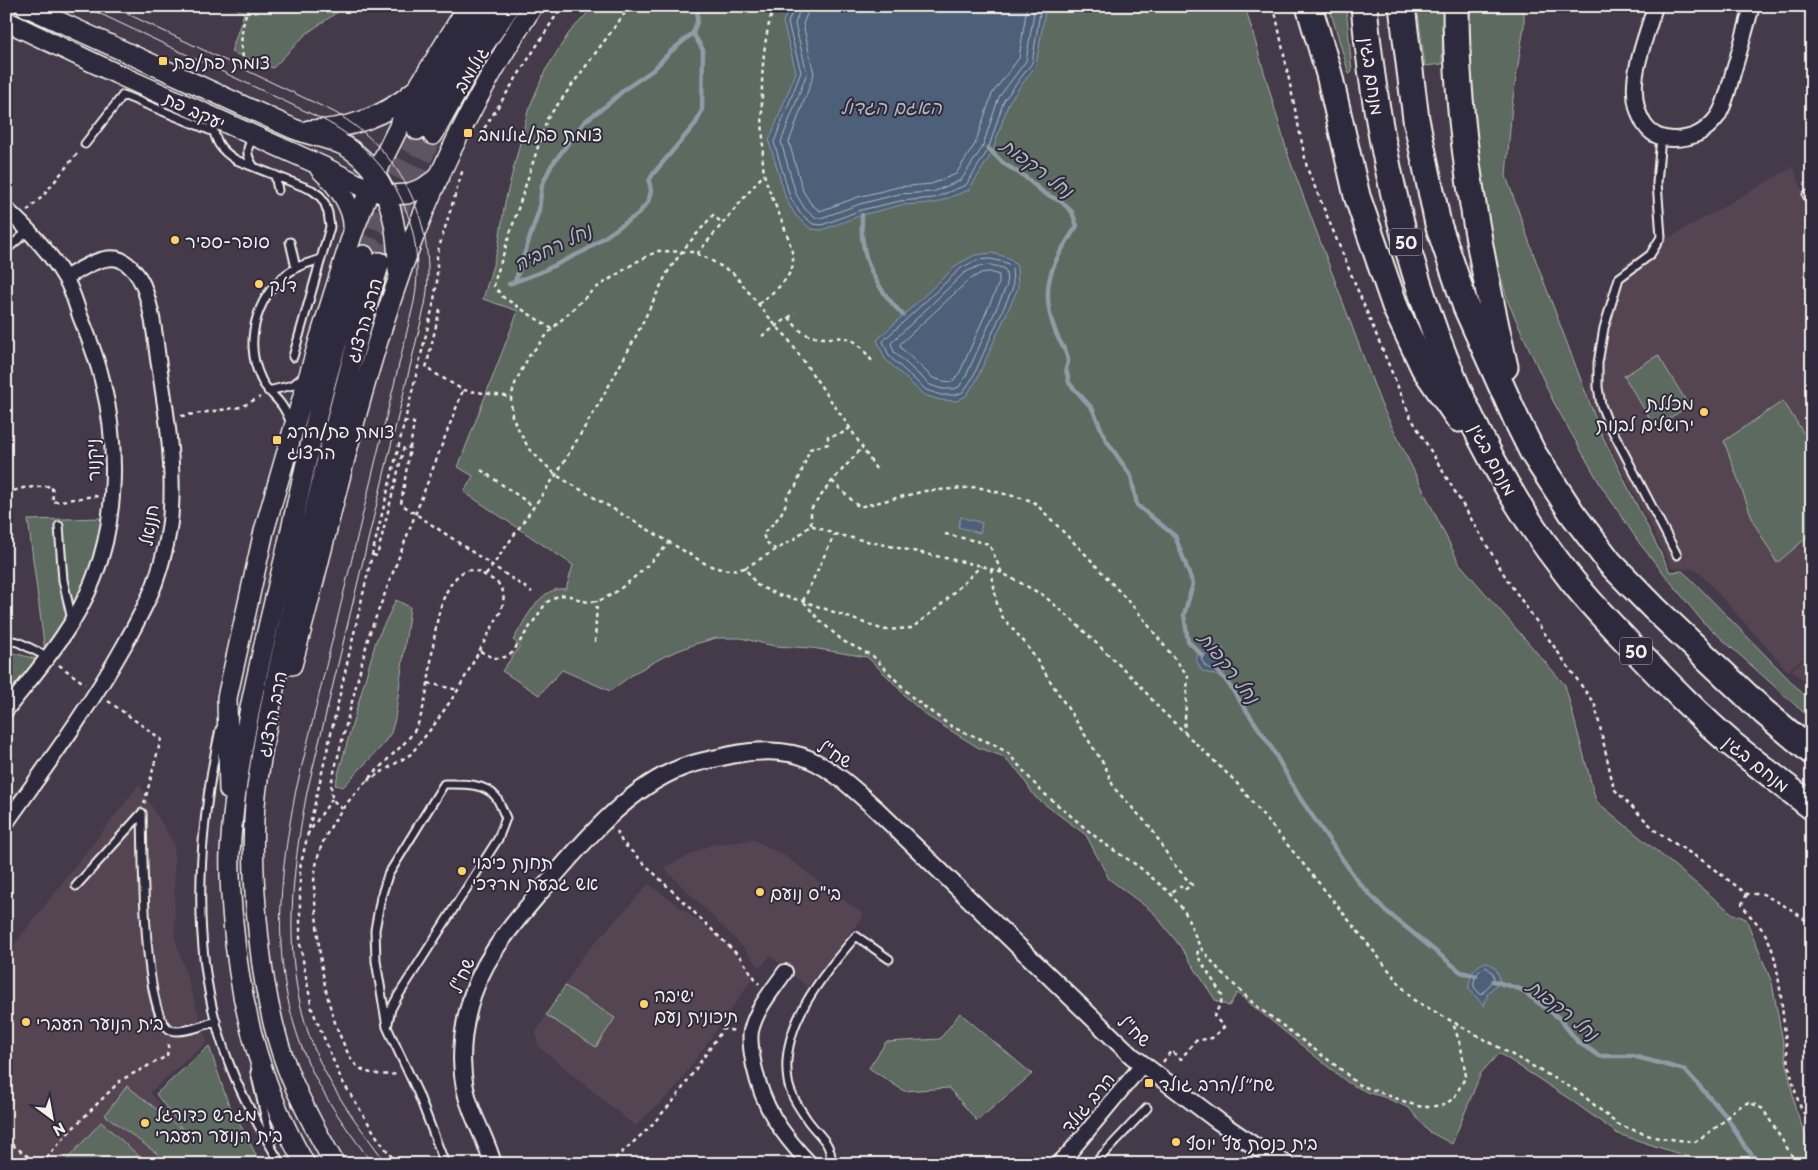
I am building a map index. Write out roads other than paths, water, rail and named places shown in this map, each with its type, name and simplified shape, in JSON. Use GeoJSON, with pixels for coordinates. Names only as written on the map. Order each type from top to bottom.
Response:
{"type":"FeatureCollection","features":[{"type":"Feature","properties":{"kind":"highway"},"geometry":{"type":"LineString","coordinates":[[1309,6],[1329,74],[1358,196],[1396,309],[1424,368],[1459,419],[1494,464]]}},
{"type":"Feature","properties":{"kind":"highway","name":"מנחם בגין"},"geometry":{"type":"LineString","coordinates":[[1364,6],[1380,127],[1397,206],[1416,276],[1454,380],[1494,464],[1540,538],[1567,575],[1612,627],[1684,702],[1733,745],[1812,807]]}},
{"type":"Feature","properties":{"kind":"highway","name":"מנחם בגין"},"geometry":{"type":"LineString","coordinates":[[1402,6],[1416,119],[1438,224],[1466,306],[1518,423],[1533,452],[1572,513],[1610,563],[1654,608],[1757,705],[1812,752]]}},
{"type":"Feature","properties":{"kind":"highway"},"geometry":{"type":"LineString","coordinates":[[1456,6],[1456,57],[1461,124],[1471,192],[1492,312],[1518,423]]}},
{"type":"Feature","properties":{"kind":"main road","name":"יעקב פת"},"geometry":{"type":"LineString","coordinates":[[25,6],[294,129],[345,146],[362,159],[392,210],[396,230],[398,280]]}},
{"type":"Feature","properties":{"kind":"main road"},"geometry":{"type":"LineString","coordinates":[[232,826],[227,762],[226,698],[264,531],[352,235],[377,186],[420,84],[468,6]]}},
{"type":"Feature","properties":{"kind":"main road","name":"גולומב"},"geometry":{"type":"LineString","coordinates":[[487,6],[438,87],[425,132],[510,6]]}},
{"type":"Feature","properties":{"kind":"main road"},"geometry":{"type":"LineString","coordinates":[[262,759],[284,694],[349,443],[374,354],[398,280],[440,176],[461,130],[487,81],[533,6]]}},
{"type":"Feature","properties":{"kind":"main road","name":"יעקב פת"},"geometry":{"type":"LineString","coordinates":[[11,27],[211,124],[255,138],[400,195],[417,191],[440,176]]}},
{"type":"Feature","properties":{"kind":"main road"},"geometry":{"type":"LineString","coordinates":[[294,129],[327,129],[364,120],[397,104],[420,84]]}},
{"type":"Feature","properties":{"kind":"main road"},"geometry":{"type":"LineString","coordinates":[[302,157],[322,171],[339,190],[352,215],[352,235]]}},
{"type":"Feature","properties":{"kind":"main road","name":"הרב הרצוג"},"geometry":{"type":"LineString","coordinates":[[305,1164],[264,1077],[250,1029],[234,936],[230,888],[232,826],[248,722],[330,364],[372,258],[351,361],[286,638],[256,797],[253,851],[257,915],[265,980],[275,1027],[287,1067],[304,1109],[335,1164]]}},
{"type":"Feature","properties":{"kind":"street"},"geometry":{"type":"LineString","coordinates":[[1655,6],[1637,66],[1634,84],[1636,102],[1639,116],[1654,135],[1683,139],[1698,136],[1708,128],[1719,114],[1727,95],[1752,6]]}},
{"type":"Feature","properties":{"kind":"street","name":"ניקנור"},"geometry":{"type":"LineString","coordinates":[[6,209],[28,231],[66,278],[104,385],[113,467],[112,501],[106,537],[94,578],[72,622],[48,657],[6,710]]}},
{"type":"Feature","properties":{"kind":"street","name":"חננאל"},"geometry":{"type":"LineString","coordinates":[[6,824],[96,692],[140,616],[154,583],[165,549],[171,512],[172,474],[167,418],[152,318],[142,285],[132,268],[120,260],[106,259],[90,264],[66,278]]}},
{"type":"Feature","properties":{"kind":"street","name":"שח\"ל"},"geometry":{"type":"LineString","coordinates":[[493,1164],[469,1102],[462,1061],[467,1011],[475,986],[492,954],[515,922],[554,876],[609,816],[635,793],[683,767],[745,752],[785,753],[808,758],[845,781],[1143,1064],[1256,1147],[1286,1164]]}},
{"type":"Feature","properties":{"kind":"street"},"geometry":{"type":"LineString","coordinates":[[785,972],[758,1010],[750,1033],[752,1055],[758,1086],[770,1115],[810,1164]]}},
{"type":"Feature","properties":{"kind":"street","name":"הרב גולד"},"geometry":{"type":"LineString","coordinates":[[1060,1163],[1143,1064]]}},
{"type":"Feature","properties":{"kind":"street","name":"שח\"ל"},"geometry":{"type":"LineString","coordinates":[[483,1135],[501,1164]]}},
{"type":"Feature","properties":{"kind":"lane"},"geometry":{"type":"LineString","coordinates":[[85,144],[123,95],[211,124],[215,140],[225,153],[254,168],[312,190],[320,196],[328,213],[330,226],[293,357]]}},
{"type":"Feature","properties":{"kind":"lane"},"geometry":{"type":"LineString","coordinates":[[1661,137],[1657,183],[1662,237],[1650,255],[1619,278],[1604,328],[1598,363],[1598,387],[1601,405],[1607,420],[1677,554]]}},
{"type":"Feature","properties":{"kind":"lane"},"geometry":{"type":"LineString","coordinates":[[254,168],[247,151],[249,144],[255,138]]}},
{"type":"Feature","properties":{"kind":"lane"},"geometry":{"type":"LineString","coordinates":[[275,175],[278,190]]}},
{"type":"Feature","properties":{"kind":"lane"},"geometry":{"type":"LineString","coordinates":[[1807,195],[1812,204]]}},
{"type":"Feature","properties":{"kind":"lane"},"geometry":{"type":"LineString","coordinates":[[6,250],[28,231]]}},
{"type":"Feature","properties":{"kind":"lane"},"geometry":{"type":"LineString","coordinates":[[290,242],[296,268]]}},
{"type":"Feature","properties":{"kind":"lane"},"geometry":{"type":"LineString","coordinates":[[294,431],[286,410],[261,381],[254,358],[254,323],[268,292],[283,277],[296,268],[321,258]]}},
{"type":"Feature","properties":{"kind":"lane"},"geometry":{"type":"LineString","coordinates":[[268,391],[293,384],[310,372]]}},
{"type":"Feature","properties":{"kind":"lane"},"geometry":{"type":"LineString","coordinates":[[59,526],[63,580],[72,622]]}},
{"type":"Feature","properties":{"kind":"lane"},"geometry":{"type":"LineString","coordinates":[[6,640],[18,642],[48,657]]}},
{"type":"Feature","properties":{"kind":"lane","name":"הרב הרצוג"},"geometry":{"type":"LineString","coordinates":[[226,698],[214,756],[206,817],[201,889],[204,951],[216,1022],[228,1061],[239,1089],[280,1164]]}},
{"type":"Feature","properties":{"kind":"lane"},"geometry":{"type":"LineString","coordinates":[[387,1027],[391,1009],[398,996],[498,839],[506,818],[495,796],[482,787],[466,783],[444,784],[388,875],[381,897],[375,930],[376,961],[387,1027],[428,1118],[446,1164]]}},
{"type":"Feature","properties":{"kind":"lane"},"geometry":{"type":"LineString","coordinates":[[76,886],[142,813],[149,968],[160,1015],[171,1030],[182,1031],[216,1022]]}},
{"type":"Feature","properties":{"kind":"lane"},"geometry":{"type":"LineString","coordinates":[[831,1164],[829,1145],[810,1124],[795,1100],[788,1082],[786,1059],[792,1031],[830,968],[856,936],[888,959]]}},
{"type":"Feature","properties":{"kind":"lane","name":"הרב הרצוג"},"geometry":{"type":"LineString","coordinates":[[250,1029],[256,1077],[274,1152]]}},
{"type":"Feature","properties":{"kind":"lane"},"geometry":{"type":"LineString","coordinates":[[1094,1164],[1147,1108]]}},
{"type":"Feature","properties":{"kind":"water","name":"האגם הגדול"},"geometry":{"type":"Polygon","coordinates":[[[790,6],[1046,6],[1036,65],[1009,102],[992,153],[969,190],[935,203],[901,205],[862,215],[822,230],[811,229],[796,216],[786,199],[769,141],[796,72],[783,22],[790,6]]]}},
{"type":"Feature","properties":{"kind":"water"},"geometry":{"type":"Polygon","coordinates":[[[992,253],[1009,258],[1017,266],[1018,288],[976,381],[966,396],[957,401],[940,400],[924,395],[885,359],[877,340],[958,264],[975,255],[992,253]]]}},
{"type":"Feature","properties":{"kind":"water"},"geometry":{"type":"Polygon","coordinates":[[[961,517],[982,523],[980,533],[958,527],[961,517]]]}},
{"type":"Feature","properties":{"kind":"water"},"geometry":{"type":"Polygon","coordinates":[[[1212,646],[1223,648],[1230,665],[1221,677],[1202,671],[1196,660],[1201,651],[1212,646]]]}},
{"type":"Feature","properties":{"kind":"water"},"geometry":{"type":"Polygon","coordinates":[[[1486,962],[1496,969],[1500,981],[1488,993],[1484,1006],[1469,989],[1469,985],[1475,969],[1486,962]]]}},
{"type":"Feature","properties":{"kind":"waterway","name":"נחל רחביה"},"geometry":{"type":"LineString","coordinates":[[509,284],[541,272],[586,250],[638,214],[648,202],[651,191],[649,181],[653,174],[696,123],[702,110],[703,50],[693,33],[697,22],[698,6]]}},
{"type":"Feature","properties":{"kind":"waterway"},"geometry":{"type":"LineString","coordinates":[[515,282],[539,210],[542,185],[551,166],[585,121],[625,89],[653,70],[669,53],[693,33]]}},
{"type":"Feature","properties":{"kind":"waterway","name":"נחל רקפות"},"geometry":{"type":"LineString","coordinates":[[988,148],[1003,163],[1024,176],[1044,193],[1062,202],[1072,212],[1077,226],[1054,265],[1048,289],[1051,317],[1057,336],[1068,358],[1066,368],[1069,383],[1092,408],[1106,440],[1131,476],[1137,505],[1175,536],[1193,584],[1184,615],[1188,641],[1203,656]]}},
{"type":"Feature","properties":{"kind":"waterway"},"geometry":{"type":"LineString","coordinates":[[862,215],[862,240],[868,264],[883,291],[903,315]]}},
{"type":"Feature","properties":{"kind":"waterway","name":"נחל רקפות"},"geometry":{"type":"LineString","coordinates":[[1218,672],[1225,679],[1270,745],[1300,798],[1359,883],[1386,911],[1461,972],[1476,976]]}},
{"type":"Feature","properties":{"kind":"waterway","name":"נחל רקפות"},"geometry":{"type":"LineString","coordinates":[[1493,981],[1520,989],[1559,1018],[1578,1042],[1600,1056],[1633,1056],[1685,1070],[1727,1117],[1745,1147],[1760,1164]]}},
{"type":"Feature","properties":{"kind":"tunnel"},"geometry":{"type":"LineString","coordinates":[[364,255],[391,183],[417,130]]}},
{"type":"Feature","properties":{"kind":"tunnel"},"geometry":{"type":"LineString","coordinates":[[380,262],[401,205],[433,135]]}},
{"type":"Feature","properties":{"kind":"tram line"},"geometry":{"type":"LineString","coordinates":[[84,6],[322,119],[346,134],[367,152],[385,172],[399,195],[409,219],[415,246],[417,273],[414,302],[296,790],[289,826],[281,899],[283,970],[289,1005],[299,1040],[314,1075],[327,1098],[373,1164]]}},
{"type":"Feature","properties":{"kind":"tram line"},"geometry":{"type":"LineString","coordinates":[[111,6],[334,112],[358,128],[379,148],[397,170],[411,194],[421,220],[426,247],[428,276],[425,305],[307,792],[296,863],[293,899],[294,969],[300,1004],[310,1038],[325,1072],[339,1096],[387,1164]]}},
{"type":"Feature","properties":{"kind":"place","name":"צומת פת/פת"},"geometry":{"type":"Point","coordinates":[163,61]}},
{"type":"Feature","properties":{"kind":"place","name":"צומת פת/גולומב"},"geometry":{"type":"Point","coordinates":[468,133]}},
{"type":"Feature","properties":{"kind":"place","name":"סופר-ספיר"},"geometry":{"type":"Point","coordinates":[175,240]}},
{"type":"Feature","properties":{"kind":"place","name":"דלק"},"geometry":{"type":"Point","coordinates":[259,284]}},
{"type":"Feature","properties":{"kind":"place","name":"מכללת ירושלים לבנות"},"geometry":{"type":"Point","coordinates":[1704,412]}},
{"type":"Feature","properties":{"kind":"place","name":"צומת פת/הרב הרצוג"},"geometry":{"type":"Point","coordinates":[277,440]}},
{"type":"Feature","properties":{"kind":"place","name":"תחנת כיבוי אש גבעת מרדכי"},"geometry":{"type":"Point","coordinates":[462,871]}},
{"type":"Feature","properties":{"kind":"place","name":"בי\"ס נועם"},"geometry":{"type":"Point","coordinates":[760,892]}},
{"type":"Feature","properties":{"kind":"place","name":"ישיבה תיכונית נעם"},"geometry":{"type":"Point","coordinates":[644,1004]}},
{"type":"Feature","properties":{"kind":"place","name":"בית הנוער העברי"},"geometry":{"type":"Point","coordinates":[26,1022]}},
{"type":"Feature","properties":{"kind":"place","name":"שח״ל/הרב גולד"},"geometry":{"type":"Point","coordinates":[1149,1083]}},
{"type":"Feature","properties":{"kind":"place","name":"מגרש כדורגל בית הנוער העברי"},"geometry":{"type":"Point","coordinates":[145,1123]}},
{"type":"Feature","properties":{"kind":"place","name":"בית כנסת עץ יוסף"},"geometry":{"type":"Point","coordinates":[1176,1142]}}]}
